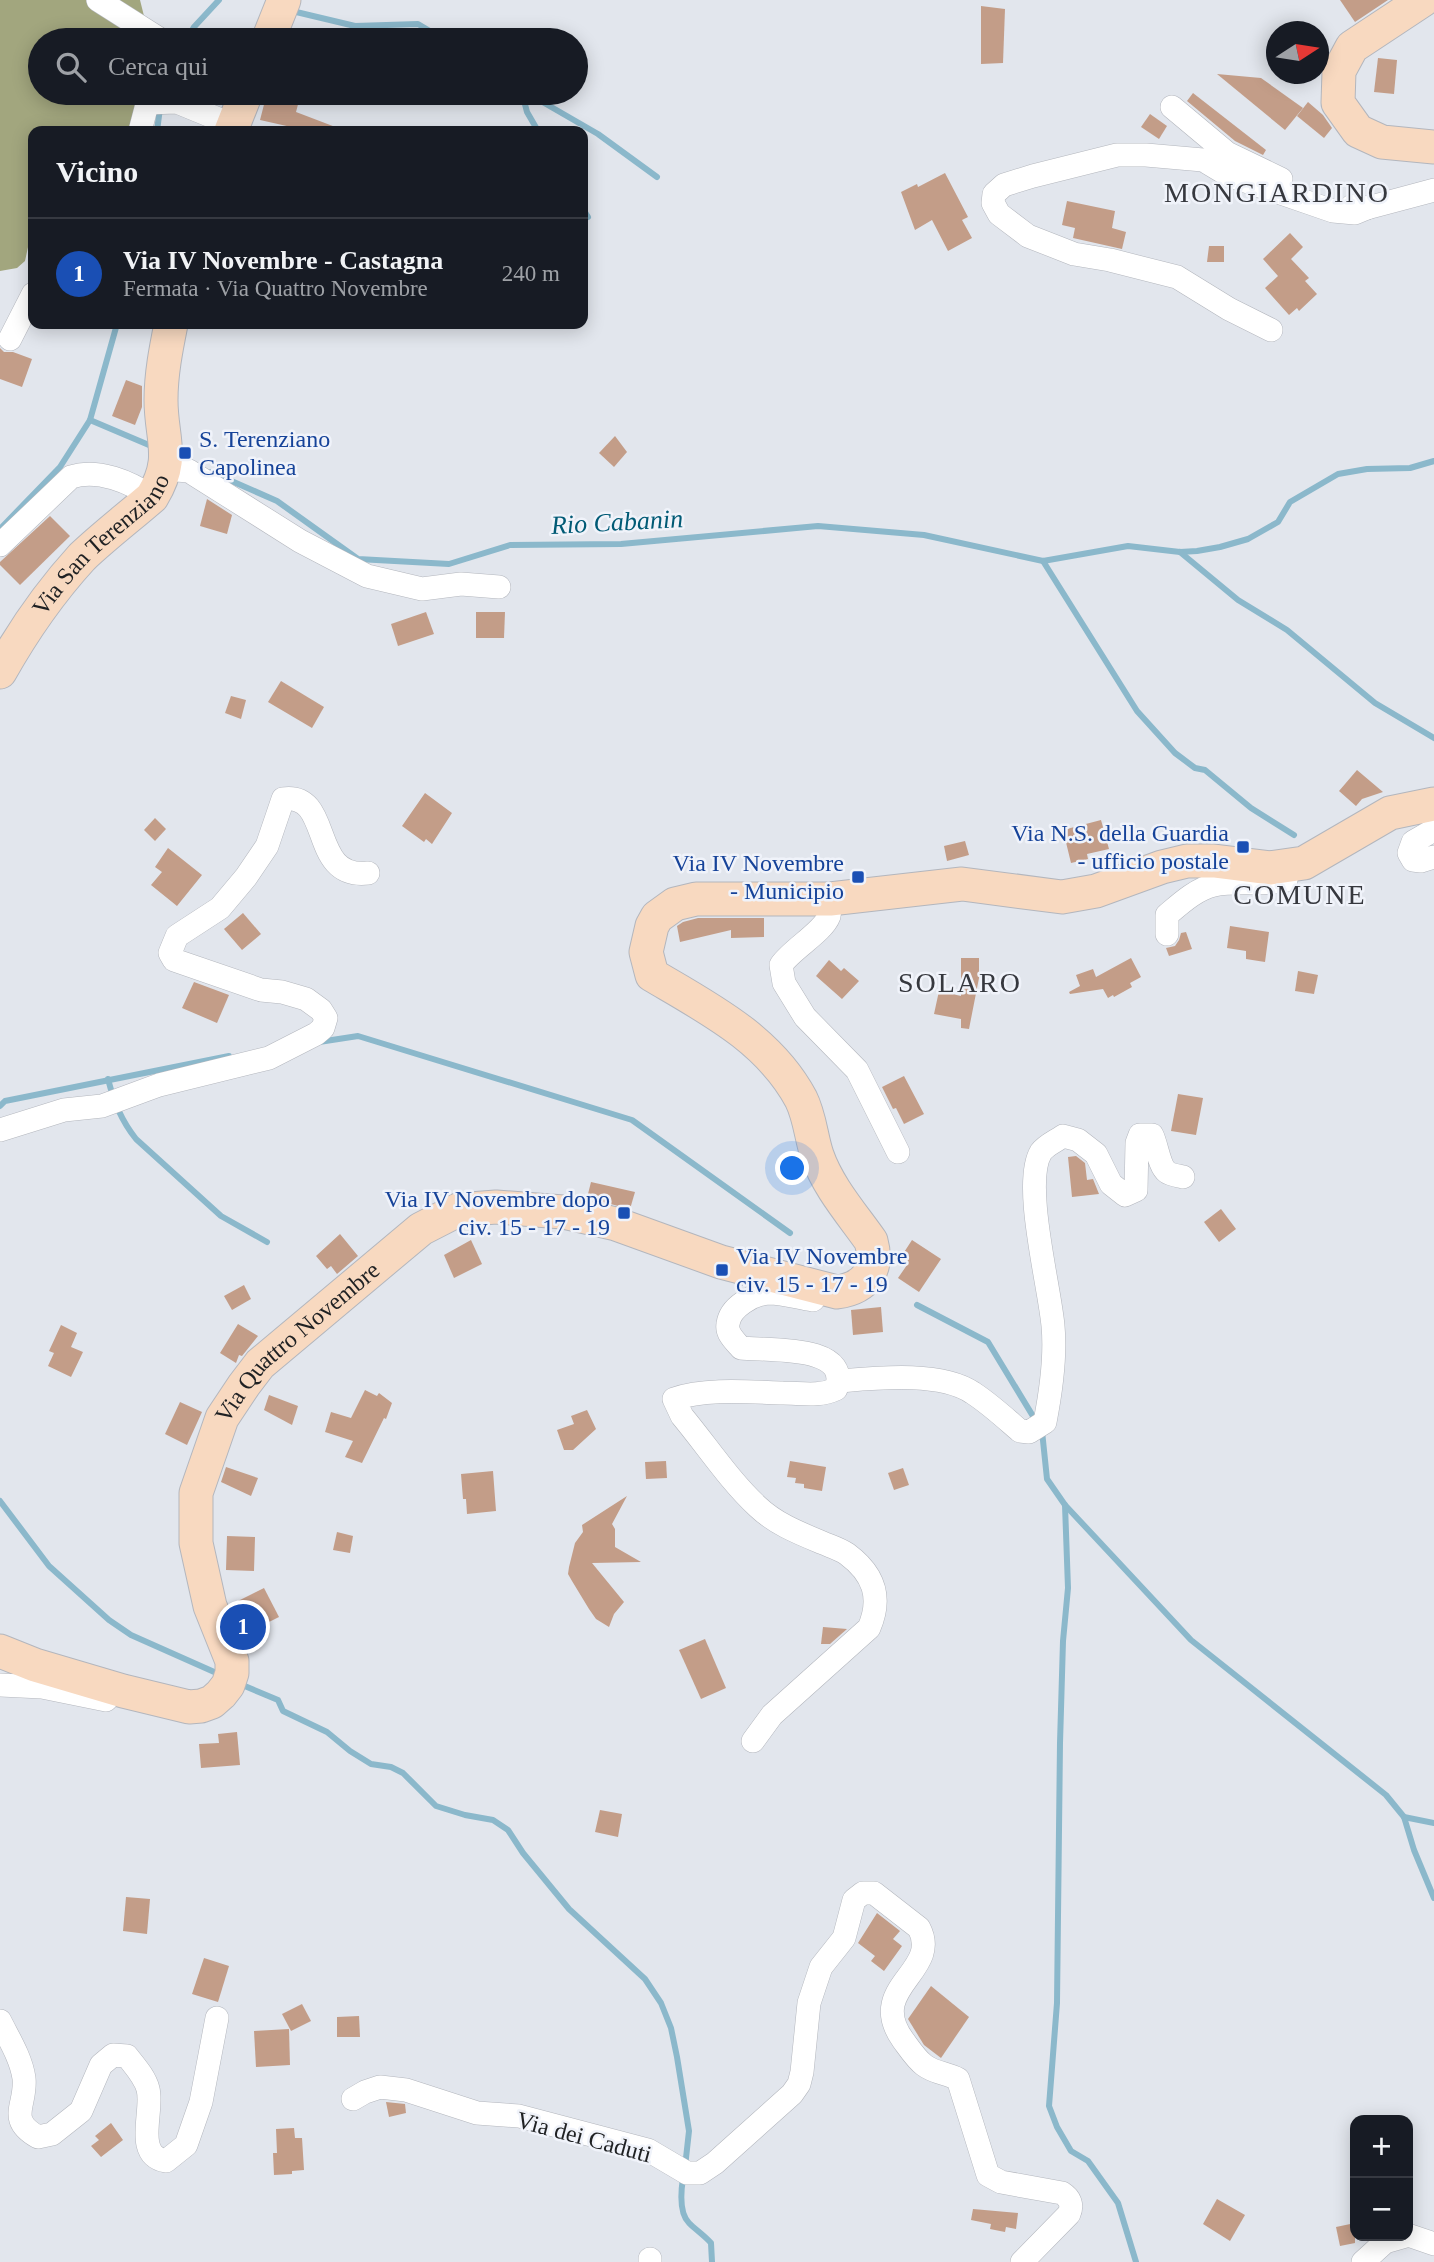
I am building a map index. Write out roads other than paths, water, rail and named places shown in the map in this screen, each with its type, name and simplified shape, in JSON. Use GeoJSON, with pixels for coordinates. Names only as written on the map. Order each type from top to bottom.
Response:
{"type":"FeatureCollection","features":[{"type":"Feature","properties":{"kind":"main road"},"geometry":{"type":"LineString","coordinates":[[273,28],[284,0]]}},
{"type":"Feature","properties":{"kind":"main road"},"geometry":{"type":"LineString","coordinates":[[1423,0],[1352,47],[1339,71],[1338,103],[1358,131],[1382,142],[1434,147]]}},
{"type":"Feature","properties":{"kind":"main road"},"geometry":{"type":"LineString","coordinates":[[233,126],[241,105]]}},
{"type":"Feature","properties":{"kind":"main road","name":"Via San Terenziano"},"geometry":{"type":"LineString","coordinates":[[0,672],[22,634],[49,596],[83,556],[158,483],[167,458],[161,387],[170,329]]}},
{"type":"Feature","properties":{"kind":"main road"},"geometry":{"type":"LineString","coordinates":[[831,1291],[849,1290],[860,1285],[868,1276],[873,1265],[871,1241],[826,1176],[817,1156],[802,1100],[784,1073],[737,1026],[652,975],[646,952],[657,917],[675,904],[696,899],[830,899],[962,884],[1062,897],[1096,891],[1161,867],[1187,861],[1214,861],[1270,868],[1304,863],[1390,813],[1434,804]]}},
{"type":"Feature","properties":{"kind":"main road","name":"Via Quattro Novembre"},"geometry":{"type":"LineString","coordinates":[[0,1651],[35,1665],[189,1707],[212,1702],[230,1676],[232,1661],[210,1606],[196,1543],[196,1493],[222,1418],[260,1364],[421,1228],[458,1210],[496,1207],[563,1212],[616,1224],[722,1262],[831,1291]]}},
{"type":"Feature","properties":{"kind":"street"},"geometry":{"type":"LineString","coordinates":[[98,0],[142,28]]}},
{"type":"Feature","properties":{"kind":"street"},"geometry":{"type":"LineString","coordinates":[[141,126],[147,105]]}},
{"type":"Feature","properties":{"kind":"street"},"geometry":{"type":"LineString","coordinates":[[184,105],[228,126]]}},
{"type":"Feature","properties":{"kind":"street"},"geometry":{"type":"LineString","coordinates":[[1172,107],[1227,153],[1338,204],[1367,208]]}},
{"type":"Feature","properties":{"kind":"street"},"geometry":{"type":"LineString","coordinates":[[1271,330],[1229,309],[1177,277],[1074,254],[1028,236],[999,214],[993,203],[994,194],[1004,185],[1117,155],[1203,160],[1228,174],[1333,211],[1355,213],[1434,190]]}},
{"type":"Feature","properties":{"kind":"street"},"geometry":{"type":"LineString","coordinates":[[10,339],[28,304]]}},
{"type":"Feature","properties":{"kind":"street"},"geometry":{"type":"LineString","coordinates":[[0,545],[71,477],[78,474],[86,473],[133,484],[158,483],[188,471],[300,541],[367,576],[422,589],[461,584],[499,587]]}},
{"type":"Feature","properties":{"kind":"street"},"geometry":{"type":"LineString","coordinates":[[0,1130],[64,1110],[102,1105],[159,1085],[269,1058],[323,1028],[326,1018],[321,1010],[306,999],[243,985],[174,960],[170,953],[177,936],[220,908],[246,877],[267,846],[283,799],[293,797],[306,803],[315,817],[329,856],[342,869],[359,874],[368,873]]}},
{"type":"Feature","properties":{"kind":"street"},"geometry":{"type":"LineString","coordinates":[[1434,830],[1413,842],[1409,853],[1413,860],[1422,862],[1434,858]]}},
{"type":"Feature","properties":{"kind":"street"},"geometry":{"type":"LineString","coordinates":[[1167,934],[1167,915],[1184,900],[1213,885],[1276,882],[1299,877],[1304,863]]}},
{"type":"Feature","properties":{"kind":"street"},"geometry":{"type":"LineString","coordinates":[[830,899],[828,917],[781,965],[784,982],[805,1017],[857,1070],[898,1152]]}},
{"type":"Feature","properties":{"kind":"street"},"geometry":{"type":"LineString","coordinates":[[839,1381],[888,1377],[919,1378],[953,1385],[972,1391],[1020,1431],[1029,1432],[1045,1422],[1051,1392],[1053,1327],[1040,1249],[1036,1195],[1036,1164],[1042,1150],[1063,1136],[1078,1140],[1096,1154],[1111,1184],[1125,1195],[1136,1190],[1137,1143],[1140,1135],[1152,1135],[1158,1146],[1161,1163],[1167,1172],[1184,1177]]}},
{"type":"Feature","properties":{"kind":"street"},"geometry":{"type":"LineString","coordinates":[[753,1741],[772,1714],[869,1628],[876,1613],[875,1594],[865,1570],[846,1553],[780,1524],[758,1507],[682,1416],[674,1399],[705,1393],[824,1394],[836,1389],[839,1381],[837,1372],[828,1359],[797,1351],[741,1348],[733,1339],[728,1324],[745,1300],[768,1293],[813,1300],[831,1291]]}},
{"type":"Feature","properties":{"kind":"street"},"geometry":{"type":"LineString","coordinates":[[0,1685],[42,1686],[113,1700],[123,1691]]}},
{"type":"Feature","properties":{"kind":"street","name":"Via dei Caduti"},"geometry":{"type":"LineString","coordinates":[[353,2099],[380,2087],[406,2090],[477,2113],[519,2116],[648,2150],[687,2173],[700,2173],[792,2094],[799,2084],[805,2056],[809,2003],[821,1967],[844,1938],[854,1900],[863,1893],[874,1893],[912,1922],[923,1937],[923,1955],[897,1990],[891,2010],[895,2029],[923,2064],[936,2072],[958,2079],[988,2175],[1001,2182],[1062,2193],[1069,2199],[1069,2214],[1022,2262]]}},
{"type":"Feature","properties":{"kind":"street"},"geometry":{"type":"LineString","coordinates":[[0,2021],[16,2053],[24,2080],[19,2118],[25,2130],[38,2137],[52,2134],[81,2112],[101,2066],[114,2055],[127,2056],[148,2089],[150,2153],[157,2160],[166,2161],[186,2145],[201,2102],[217,2018]]}},
{"type":"Feature","properties":{"kind":"street"},"geometry":{"type":"LineString","coordinates":[[1413,2238],[1434,2244]]}},
{"type":"Feature","properties":{"kind":"street"},"geometry":{"type":"LineString","coordinates":[[1363,2262],[1389,2241]]}},
{"type":"Feature","properties":{"kind":"waterway"},"geometry":{"type":"LineString","coordinates":[[193,28],[219,0]]}},
{"type":"Feature","properties":{"kind":"waterway"},"geometry":{"type":"LineString","coordinates":[[292,11],[355,26],[418,24],[425,28]]}},
{"type":"Feature","properties":{"kind":"waterway"},"geometry":{"type":"LineString","coordinates":[[525,105],[535,126]]}},
{"type":"Feature","properties":{"kind":"waterway"},"geometry":{"type":"LineString","coordinates":[[548,105],[584,126]]}},
{"type":"Feature","properties":{"kind":"waterway"},"geometry":{"type":"LineString","coordinates":[[158,126],[160,108]]}},
{"type":"Feature","properties":{"kind":"waterway"},"geometry":{"type":"LineString","coordinates":[[588,128],[657,177]]}},
{"type":"Feature","properties":{"kind":"waterway"},"geometry":{"type":"LineString","coordinates":[[0,529],[60,467],[90,420],[116,329]]}},
{"type":"Feature","properties":{"kind":"waterway","name":"Rio Cabanin"},"geometry":{"type":"LineString","coordinates":[[90,420],[156,448]]}},
{"type":"Feature","properties":{"kind":"waterway","name":"Rio Cabanin"},"geometry":{"type":"LineString","coordinates":[[211,472],[277,501],[358,559],[449,564],[510,545],[621,544],[818,526],[924,535],[1043,561],[1128,546],[1180,552],[1220,547],[1248,539],[1278,522],[1290,502],[1338,474],[1367,469],[1410,468],[1434,461]]}},
{"type":"Feature","properties":{"kind":"waterway"},"geometry":{"type":"LineString","coordinates":[[1180,552],[1238,600],[1287,630],[1375,703],[1434,738]]}},
{"type":"Feature","properties":{"kind":"waterway"},"geometry":{"type":"LineString","coordinates":[[1043,561],[1137,711],[1175,753],[1195,768],[1205,770],[1251,808],[1294,835]]}},
{"type":"Feature","properties":{"kind":"waterway"},"geometry":{"type":"LineString","coordinates":[[319,1042],[358,1036],[632,1120],[790,1233]]}},
{"type":"Feature","properties":{"kind":"waterway"},"geometry":{"type":"LineString","coordinates":[[0,1106],[5,1101],[229,1056]]}},
{"type":"Feature","properties":{"kind":"waterway"},"geometry":{"type":"LineString","coordinates":[[108,1079],[119,1110],[136,1139],[221,1216],[267,1242]]}},
{"type":"Feature","properties":{"kind":"waterway"},"geometry":{"type":"LineString","coordinates":[[917,1305],[988,1342],[1042,1431],[1047,1479],[1065,1505],[1191,1640],[1386,1795],[1404,1817],[1434,1823]]}},
{"type":"Feature","properties":{"kind":"waterway"},"geometry":{"type":"LineString","coordinates":[[0,1501],[49,1566],[109,1620],[131,1635],[221,1675]]}},
{"type":"Feature","properties":{"kind":"waterway"},"geometry":{"type":"LineString","coordinates":[[1065,1505],[1068,1588],[1063,1641],[1060,1743],[1057,2003],[1049,2106],[1071,2151],[1088,2161],[1118,2203],[1136,2262]]}},
{"type":"Feature","properties":{"kind":"waterway"},"geometry":{"type":"LineString","coordinates":[[240,1684],[278,1700],[283,1711],[327,1732],[371,1764],[391,1767],[403,1773],[436,1806],[493,1820],[508,1830],[523,1853],[569,1909],[645,1979],[661,2003],[671,2028],[689,2131],[685,2167]]}},
{"type":"Feature","properties":{"kind":"waterway"},"geometry":{"type":"LineString","coordinates":[[1404,1817],[1434,1898]]}},
{"type":"Feature","properties":{"kind":"waterway"},"geometry":{"type":"LineString","coordinates":[[683,2178],[681,2195],[684,2214],[689,2223],[711,2243],[712,2262]]}},
{"type":"Feature","properties":{"kind":"place","name":"S. Terenziano Capolinea"},"geometry":{"type":"Point","coordinates":[185,453]}},
{"type":"Feature","properties":{"kind":"place","name":"Via N.S. della Guardia - ufficio postale"},"geometry":{"type":"Point","coordinates":[1243,847]}},
{"type":"Feature","properties":{"kind":"place","name":"Via IV Novembre - Municipio"},"geometry":{"type":"Point","coordinates":[858,877]}},
{"type":"Feature","properties":{"kind":"place","name":"Via IV Novembre dopo civ. 15 - 17 - 19"},"geometry":{"type":"Point","coordinates":[624,1213]}},
{"type":"Feature","properties":{"kind":"place","name":"Via IV Novembre civ. 15 - 17 - 19"},"geometry":{"type":"Point","coordinates":[722,1270]}},
{"type":"Feature","properties":{"kind":"place","name":"Via IV Novembre - Castagna"},"geometry":{"type":"Point","coordinates":[243,1627]}},
{"type":"Feature","properties":{"kind":"district","name":"MONGIARDINO"},"geometry":{"type":"Point","coordinates":[1277,192]}},
{"type":"Feature","properties":{"kind":"district","name":"COMUNE"},"geometry":{"type":"Point","coordinates":[1300,894]}},
{"type":"Feature","properties":{"kind":"district","name":"SOLARO"},"geometry":{"type":"Point","coordinates":[960,982]}}]}
